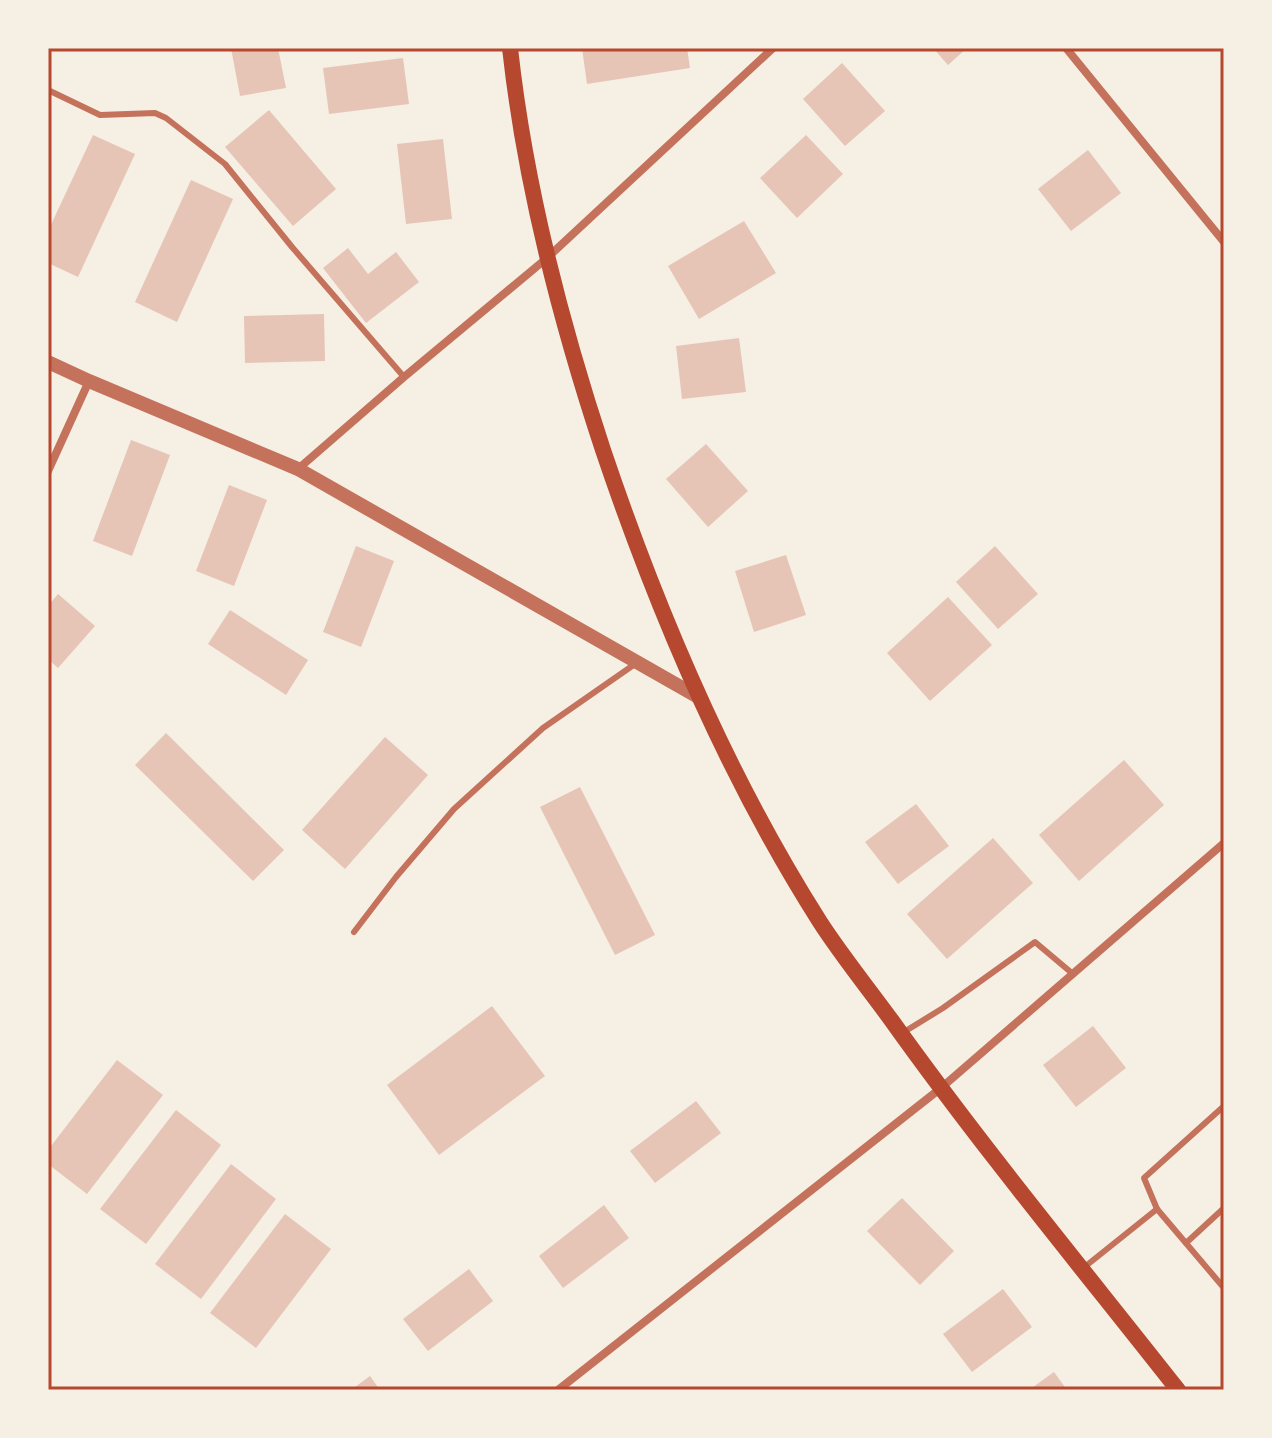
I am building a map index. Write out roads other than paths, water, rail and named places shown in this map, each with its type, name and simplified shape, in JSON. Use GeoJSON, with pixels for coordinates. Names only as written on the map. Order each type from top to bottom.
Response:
{"type":"FeatureCollection","features":[{"type":"Feature","properties":{"kind":"main road"},"geometry":{"type":"LineString","coordinates":[[510,48],[516,102],[547,258],[569,341],[641,558],[700,698],[778,850],[821,923],[941,1088],[1178,1390]]}},
{"type":"Feature","properties":{"kind":"street"},"geometry":{"type":"LineString","coordinates":[[298,469],[547,258],[773,48]]}},
{"type":"Feature","properties":{"kind":"street"},"geometry":{"type":"LineString","coordinates":[[1066,48],[1224,242]]}},
{"type":"Feature","properties":{"kind":"street"},"geometry":{"type":"LineString","coordinates":[[48,362],[298,469],[700,698]]}},
{"type":"Feature","properties":{"kind":"street"},"geometry":{"type":"LineString","coordinates":[[48,471],[89,381]]}},
{"type":"Feature","properties":{"kind":"street"},"geometry":{"type":"LineString","coordinates":[[558,1390],[941,1088],[1224,843]]}},
{"type":"Feature","properties":{"kind":"lane"},"geometry":{"type":"LineString","coordinates":[[48,90],[100,115],[155,113],[166,118],[225,164],[404,377]]}},
{"type":"Feature","properties":{"kind":"lane"},"geometry":{"type":"LineString","coordinates":[[354,932],[454,809],[543,728],[638,662]]}},
{"type":"Feature","properties":{"kind":"lane"},"geometry":{"type":"LineString","coordinates":[[901,1034],[1035,942],[1073,974]]}},
{"type":"Feature","properties":{"kind":"lane"},"geometry":{"type":"LineString","coordinates":[[1224,1106],[1144,1178],[1157,1209],[1224,1288]]}},
{"type":"Feature","properties":{"kind":"lane"},"geometry":{"type":"LineString","coordinates":[[1186,1243],[1224,1208]]}},
{"type":"Feature","properties":{"kind":"lane"},"geometry":{"type":"LineString","coordinates":[[1082,1269],[1157,1209]]}}]}
